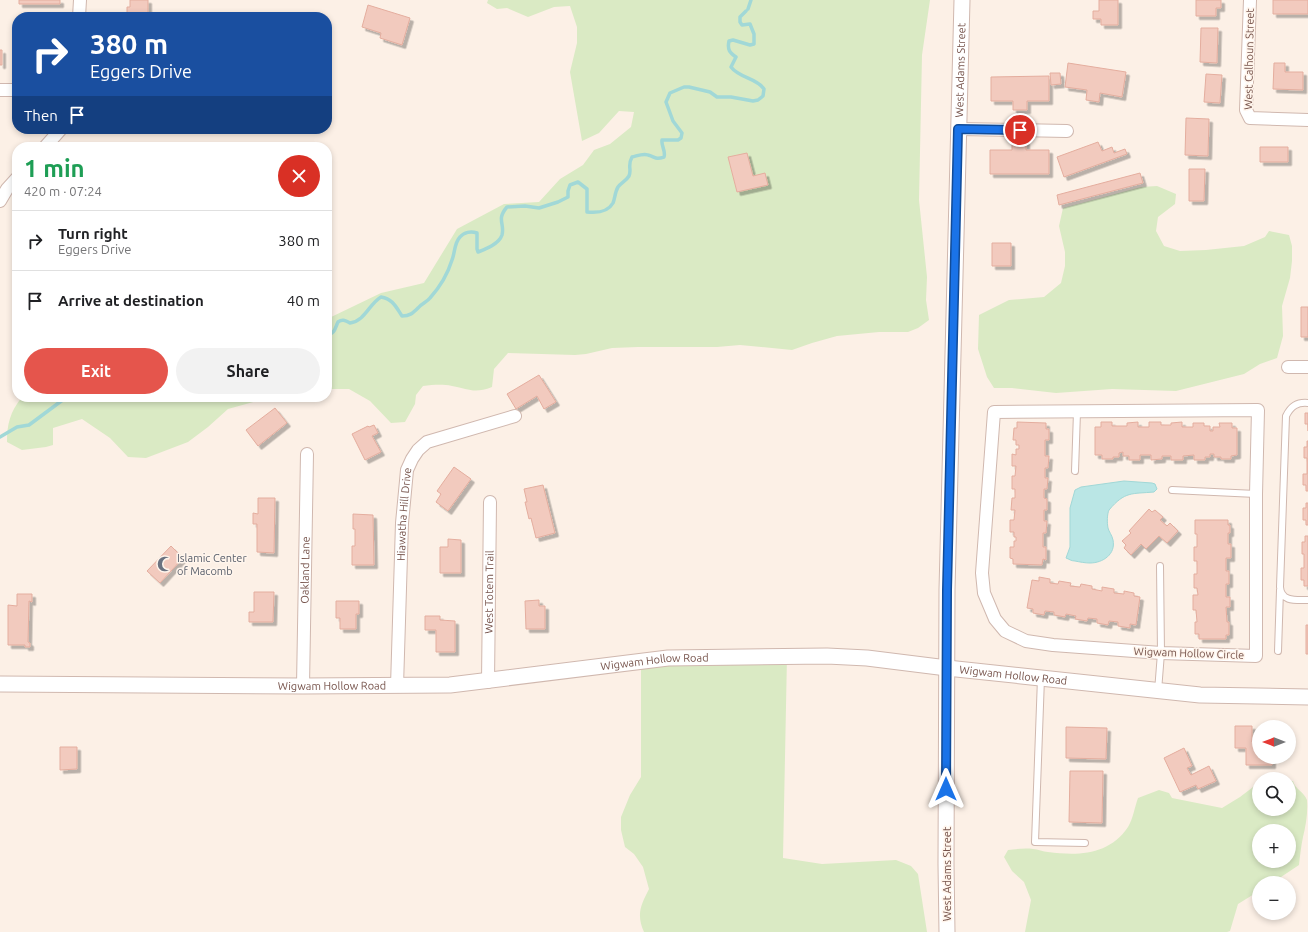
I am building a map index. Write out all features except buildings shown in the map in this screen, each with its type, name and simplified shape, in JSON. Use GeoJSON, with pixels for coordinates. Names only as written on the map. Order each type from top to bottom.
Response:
{"type":"FeatureCollection","features":[{"type":"Feature","properties":{"kind":"street"},"geometry":{"type":"LineString","coordinates":[[79,12],[80,0]]}},
{"type":"Feature","properties":{"kind":"street","name":"West Adams Street"},"geometry":{"type":"LineString","coordinates":[[947,932],[947,590],[962,0]]}},
{"type":"Feature","properties":{"kind":"street","name":"West Calhoun Street"},"geometry":{"type":"LineString","coordinates":[[1250,0],[1246,110],[1250,118],[1308,120]]}},
{"type":"Feature","properties":{"kind":"street"},"geometry":{"type":"LineString","coordinates":[[0,90],[12,90]]}},
{"type":"Feature","properties":{"kind":"street"},"geometry":{"type":"LineString","coordinates":[[958,129],[1067,131]]}},
{"type":"Feature","properties":{"kind":"street"},"geometry":{"type":"LineString","coordinates":[[49,142],[57,134]]}},
{"type":"Feature","properties":{"kind":"street"},"geometry":{"type":"LineString","coordinates":[[0,201],[12,184]]}},
{"type":"Feature","properties":{"kind":"street"},"geometry":{"type":"LineString","coordinates":[[1288,367],[1308,367]]}},
{"type":"Feature","properties":{"kind":"street","name":"Wigwam Hollow Circle"},"geometry":{"type":"LineString","coordinates":[[1258,410],[1256,494],[1256,656],[1161,653],[1054,645],[1026,641],[1005,631],[995,619],[984,593],[982,573],[994,412],[1077,412],[1258,410]]}},
{"type":"Feature","properties":{"kind":"street","name":"Hiawatha Hill Drive"},"geometry":{"type":"LineString","coordinates":[[397,686],[402,523],[406,475],[412,459],[418,450],[427,442],[515,416]]}},
{"type":"Feature","properties":{"kind":"street","name":"Oakland Lane"},"geometry":{"type":"LineString","coordinates":[[303,686],[307,454]]}},
{"type":"Feature","properties":{"kind":"street","name":"West Totem Trail"},"geometry":{"type":"LineString","coordinates":[[488,682],[490,502]]}},
{"type":"Feature","properties":{"kind":"street","name":"Wigwam Hollow Road"},"geometry":{"type":"LineString","coordinates":[[0,684],[303,686],[450,685],[488,682],[668,658],[828,656],[868,658],[1200,695],[1308,697]]}},
{"type":"Feature","properties":{"kind":"lane"},"geometry":{"type":"LineString","coordinates":[[1278,651],[1286,416],[1290,409],[1294,406],[1308,403]]}},
{"type":"Feature","properties":{"kind":"lane"},"geometry":{"type":"LineString","coordinates":[[1075,471],[1077,412]]}},
{"type":"Feature","properties":{"kind":"lane"},"geometry":{"type":"LineString","coordinates":[[1172,490],[1256,494]]}},
{"type":"Feature","properties":{"kind":"lane"},"geometry":{"type":"LineString","coordinates":[[1158,691],[1161,653],[1160,566]]}},
{"type":"Feature","properties":{"kind":"lane"},"geometry":{"type":"LineString","coordinates":[[1280,587],[1282,595],[1287,599],[1308,600]]}},
{"type":"Feature","properties":{"kind":"lane"},"geometry":{"type":"LineString","coordinates":[[1041,678],[1035,842],[1084,843]]}},
{"type":"Feature","properties":{"kind":"green space"},"geometry":{"type":"Polygon","coordinates":[[[488,0],[930,0],[922,55],[919,200],[927,277],[926,300],[929,320],[918,328],[908,332],[879,332],[837,336],[792,350],[740,345],[717,347],[612,348],[575,355],[508,353],[494,369],[492,387],[476,391],[445,385],[423,386],[416,395],[415,404],[405,422],[391,423],[370,401],[349,389],[332,389],[332,317],[381,293],[424,283],[457,229],[504,204],[539,202],[560,179],[583,165],[594,150],[610,144],[631,127],[634,112],[619,111],[599,133],[582,141],[570,72],[577,43],[577,27],[570,6],[554,7],[528,17],[507,8],[497,9],[487,3],[488,0]]]}},
{"type":"Feature","properties":{"kind":"green space"},"geometry":{"type":"Polygon","coordinates":[[[1157,186],[1176,194],[1175,204],[1158,217],[1156,231],[1164,246],[1180,251],[1206,250],[1244,246],[1265,237],[1269,231],[1289,235],[1292,246],[1292,261],[1290,278],[1282,306],[1283,336],[1277,358],[1260,364],[1244,374],[1176,391],[1112,389],[1056,393],[1012,388],[994,388],[987,377],[978,349],[979,315],[1009,300],[1044,297],[1061,283],[1065,266],[1065,252],[1059,226],[1063,208],[1141,187],[1157,186]]]}},
{"type":"Feature","properties":{"kind":"green space"},"geometry":{"type":"Polygon","coordinates":[[[19,402],[254,402],[228,409],[188,442],[146,458],[128,457],[110,438],[82,419],[53,428],[53,445],[22,450],[7,442],[10,418],[19,402]]]}},
{"type":"Feature","properties":{"kind":"green space"},"geometry":{"type":"Polygon","coordinates":[[[787,656],[783,858],[822,864],[896,860],[911,866],[918,874],[927,932],[644,932],[640,920],[640,910],[649,889],[643,867],[634,854],[625,847],[621,830],[621,817],[630,795],[641,777],[641,662],[787,656]]]}},
{"type":"Feature","properties":{"kind":"green space"},"geometry":{"type":"Polygon","coordinates":[[[1296,786],[1307,800],[1307,809],[1299,865],[1296,867],[1296,824],[1252,824],[1252,868],[1294,868],[1282,876],[1252,876],[1252,895],[1238,904],[1230,931],[1025,932],[1031,900],[1024,882],[1012,871],[1004,857],[1008,850],[1037,849],[1046,852],[1071,854],[1092,852],[1103,848],[1112,843],[1128,827],[1138,798],[1159,790],[1169,793],[1172,798],[1222,808],[1252,788],[1252,816],[1296,816],[1296,786]]]}},
{"type":"Feature","properties":{"kind":"water"},"geometry":{"type":"Polygon","coordinates":[[[1124,481],[1152,483],[1155,484],[1157,489],[1154,492],[1124,496],[1109,510],[1108,529],[1113,538],[1113,545],[1108,557],[1095,563],[1072,561],[1066,558],[1070,547],[1070,508],[1075,490],[1081,487],[1124,481]]]}},
{"type":"Feature","properties":{"kind":"waterway"},"geometry":{"type":"LineString","coordinates":[[748,9],[751,0]]}},
{"type":"Feature","properties":{"kind":"waterway"},"geometry":{"type":"LineString","coordinates":[[332,333],[339,321],[344,320],[350,323],[355,322],[363,316],[381,297],[391,302],[402,316],[413,313],[429,299],[440,285],[450,265],[458,239],[462,235],[468,232],[477,233],[478,252],[492,246],[498,241],[503,231],[501,218],[507,207],[525,206],[539,208],[558,202],[568,197],[570,185],[578,182],[587,189],[587,212],[598,212],[611,206],[618,187],[629,176],[632,157],[644,154],[657,158],[664,157],[662,140],[678,140],[681,138],[682,133],[673,121],[666,102],[670,93],[684,87],[689,87],[710,92],[717,97],[731,97],[753,101],[758,100],[763,96],[764,89],[757,82],[734,71],[731,67],[736,57],[732,54],[728,47],[729,41],[733,40],[750,45],[754,44],[754,34],[750,24],[742,25],[740,22],[740,17],[746,11]]}},
{"type":"Feature","properties":{"kind":"waterway"},"geometry":{"type":"LineString","coordinates":[[0,437],[17,427],[29,425],[60,402]]}},
{"type":"Feature","properties":{"kind":"place","name":"Islamic Center of Macomb"},"geometry":{"type":"Point","coordinates":[165,564]}},
{"type":"Feature","properties":{"kind":"route"},"geometry":{"type":"LineString","coordinates":[[946,789],[947,590],[958,129],[1020,130]]}}]}
